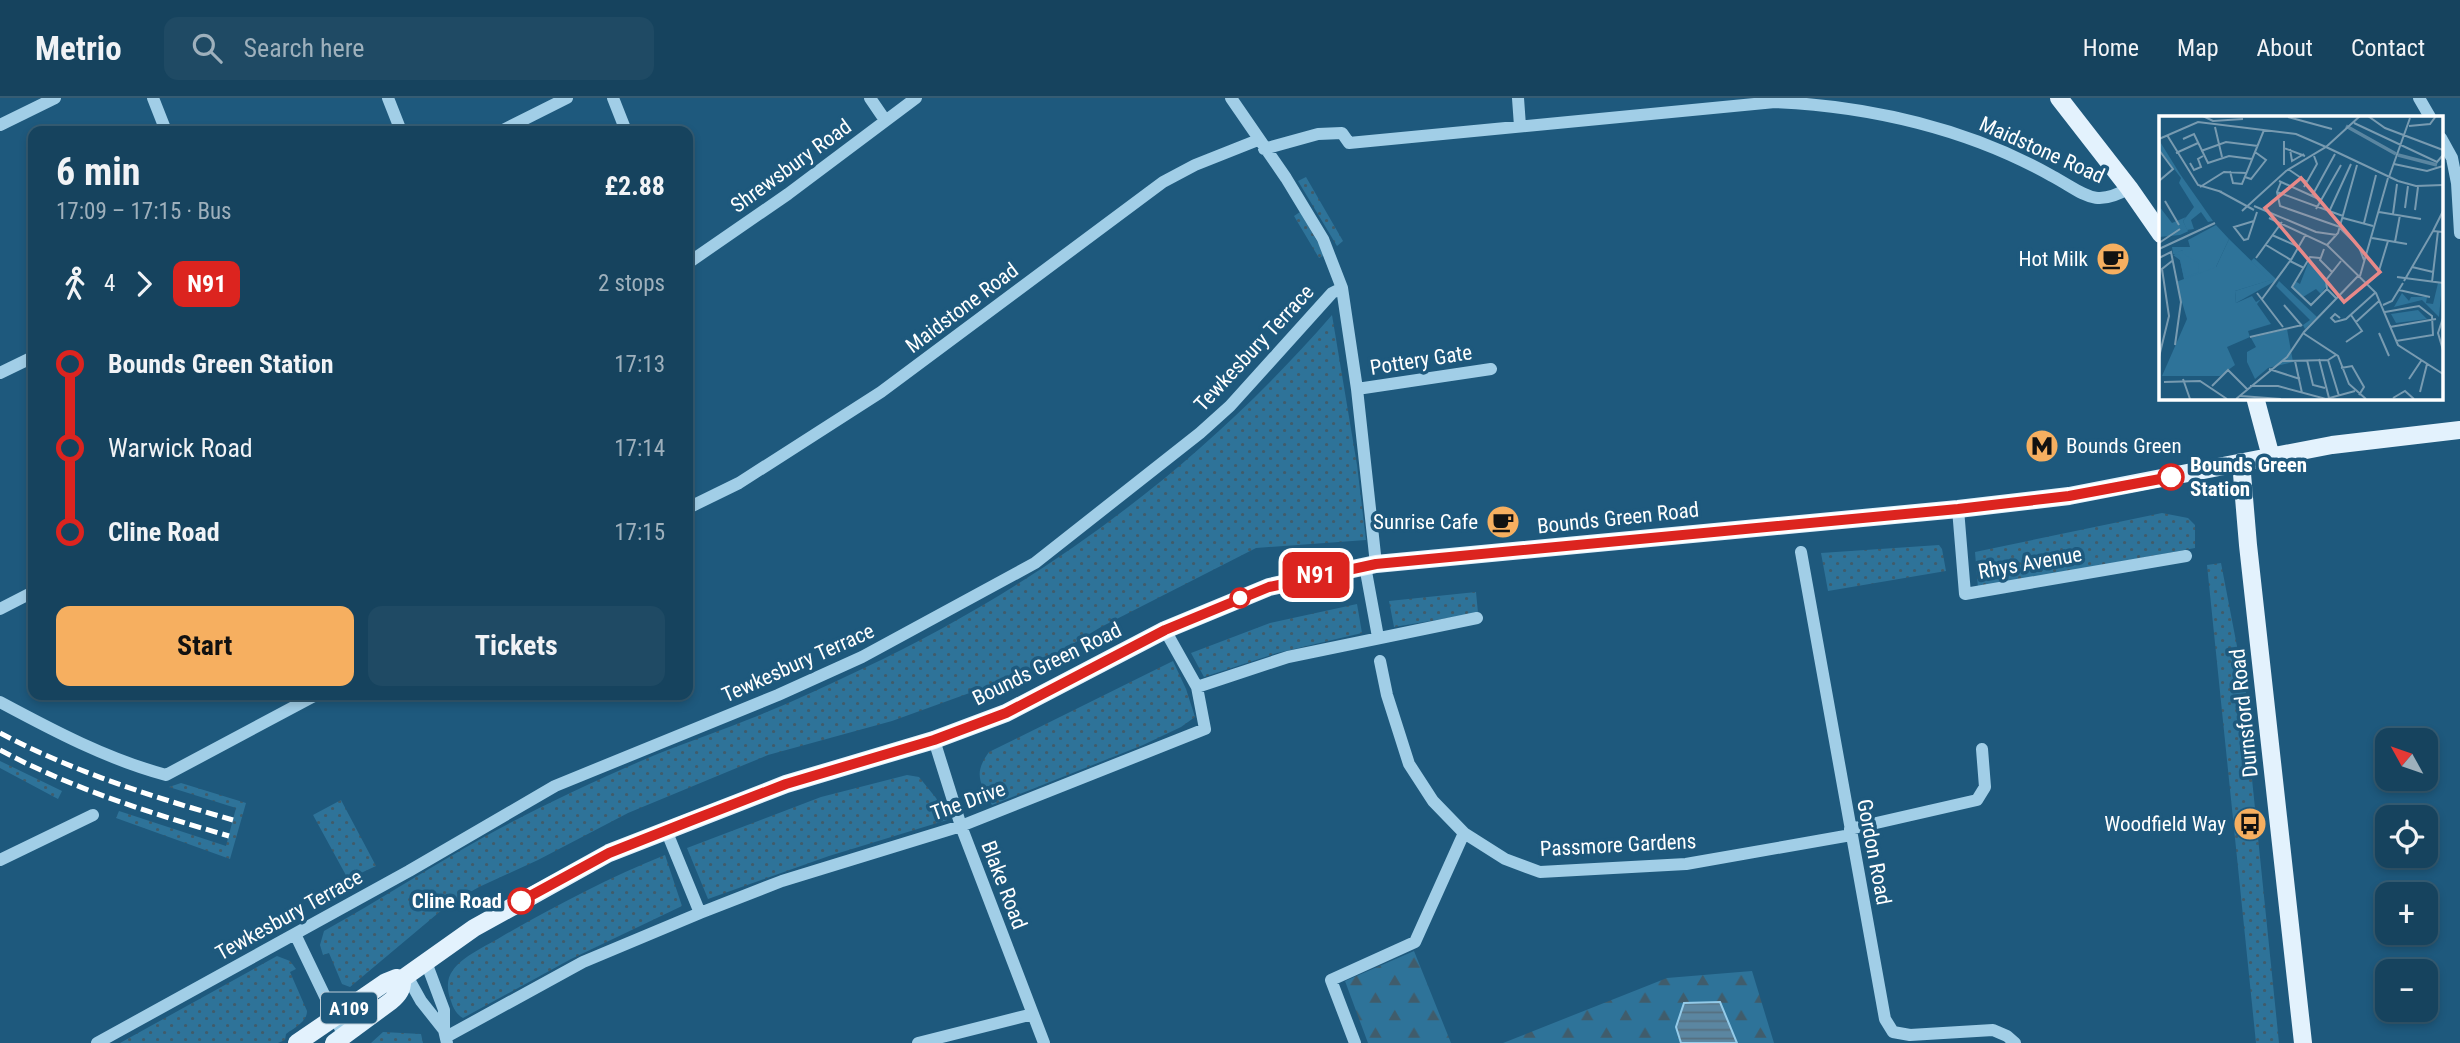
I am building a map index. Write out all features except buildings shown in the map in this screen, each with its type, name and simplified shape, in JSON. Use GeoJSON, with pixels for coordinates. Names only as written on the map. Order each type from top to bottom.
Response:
{"type":"FeatureCollection","features":[{"type":"Feature","properties":{"kind":"main road"},"geometry":{"type":"LineString","coordinates":[[2059,98],[2159,231]]}},
{"type":"Feature","properties":{"kind":"main road"},"geometry":{"type":"LineString","coordinates":[[2256,399],[2272,457]]}},
{"type":"Feature","properties":{"kind":"main road","name":"Bounds Green Road"},"geometry":{"type":"LineString","coordinates":[[339,1040],[391,1002],[399,994],[405,978],[474,928],[609,853],[786,784],[934,740],[1006,713],[1165,630],[1269,587],[1370,565],[2069,496],[2343,443],[2460,430]]}},
{"type":"Feature","properties":{"kind":"main road","name":"Durnsford Road"},"geometry":{"type":"LineString","coordinates":[[2241,462],[2303,1043]]}},
{"type":"Feature","properties":{"kind":"main road","name":"Bounds Green Road"},"geometry":{"type":"LineString","coordinates":[[297,1043],[386,982],[405,978]]}},
{"type":"Feature","properties":{"kind":"street"},"geometry":{"type":"LineString","coordinates":[[0,125],[55,98]]}},
{"type":"Feature","properties":{"kind":"street"},"geometry":{"type":"LineString","coordinates":[[153,98],[164,126]]}},
{"type":"Feature","properties":{"kind":"street"},"geometry":{"type":"LineString","coordinates":[[388,98],[399,126]]}},
{"type":"Feature","properties":{"kind":"street"},"geometry":{"type":"LineString","coordinates":[[511,126],[567,98]]}},
{"type":"Feature","properties":{"kind":"street"},"geometry":{"type":"LineString","coordinates":[[613,98],[624,126]]}},
{"type":"Feature","properties":{"kind":"street"},"geometry":{"type":"LineString","coordinates":[[870,98],[886,120]]}},
{"type":"Feature","properties":{"kind":"street","name":"Shrewsbury Road"},"geometry":{"type":"LineString","coordinates":[[693,260],[788,194],[916,98]]}},
{"type":"Feature","properties":{"kind":"street"},"geometry":{"type":"LineString","coordinates":[[1231,98],[1286,178],[1332,257],[1342,288],[1357,389],[1378,637]]}},
{"type":"Feature","properties":{"kind":"street"},"geometry":{"type":"LineString","coordinates":[[1518,98],[1520,126]]}},
{"type":"Feature","properties":{"kind":"street"},"geometry":{"type":"LineString","coordinates":[[2419,98],[2429,116]]}},
{"type":"Feature","properties":{"kind":"street","name":"Maidstone Road"},"geometry":{"type":"LineString","coordinates":[[693,506],[739,483],[881,392],[1163,181],[1195,165],[1261,144],[1318,134],[1342,133],[1349,143],[1703,104],[1808,103],[1908,121],[1959,135],[2038,168],[2091,197],[2112,198],[2129,188]]}},
{"type":"Feature","properties":{"kind":"street"},"geometry":{"type":"LineString","coordinates":[[2442,140],[2452,158],[2458,183],[2460,233]]}},
{"type":"Feature","properties":{"kind":"street","name":"Tewkesbury Terrace"},"geometry":{"type":"LineString","coordinates":[[97,1043],[555,786],[778,695],[862,657],[1035,563],[1210,424],[1230,406],[1332,293],[1342,288]]}},
{"type":"Feature","properties":{"kind":"street"},"geometry":{"type":"LineString","coordinates":[[0,373],[28,359]]}},
{"type":"Feature","properties":{"kind":"street","name":"Pottery Gate"},"geometry":{"type":"LineString","coordinates":[[1357,389],[1491,369]]}},
{"type":"Feature","properties":{"kind":"street","name":"Rhys Avenue"},"geometry":{"type":"LineString","coordinates":[[1958,509],[1965,594],[2186,556]]}},
{"type":"Feature","properties":{"kind":"street","name":"Gordon Road"},"geometry":{"type":"LineString","coordinates":[[1801,552],[1885,1019],[1893,1032],[1910,1035],[1993,1030],[2007,1035],[2015,1043]]}},
{"type":"Feature","properties":{"kind":"street"},"geometry":{"type":"LineString","coordinates":[[0,609],[28,595]]}},
{"type":"Feature","properties":{"kind":"street"},"geometry":{"type":"LineString","coordinates":[[1197,687],[1288,657],[1477,618]]}},
{"type":"Feature","properties":{"kind":"street","name":"The Drive"},"geometry":{"type":"LineString","coordinates":[[445,1037],[583,962],[700,913],[782,881],[961,826],[1205,729],[1197,687],[1165,630]]}},
{"type":"Feature","properties":{"kind":"street","name":"Passmore Gardens"},"geometry":{"type":"LineString","coordinates":[[1380,661],[1387,695],[1409,764],[1433,801],[1464,833],[1505,859],[1540,872],[1686,864],[1850,832],[1977,800],[1985,787],[1982,749]]}},
{"type":"Feature","properties":{"kind":"street"},"geometry":{"type":"LineString","coordinates":[[0,702],[82,746],[166,775],[307,700]]}},
{"type":"Feature","properties":{"kind":"street","name":"Blake Road"},"geometry":{"type":"LineString","coordinates":[[934,740],[961,826],[1044,1043]]}},
{"type":"Feature","properties":{"kind":"street"},"geometry":{"type":"LineString","coordinates":[[0,860],[93,815]]}},
{"type":"Feature","properties":{"kind":"street"},"geometry":{"type":"LineString","coordinates":[[666,830],[700,913]]}},
{"type":"Feature","properties":{"kind":"street"},"geometry":{"type":"LineString","coordinates":[[1355,1043],[1331,980],[1415,942],[1464,833]]}},
{"type":"Feature","properties":{"kind":"street"},"geometry":{"type":"LineString","coordinates":[[295,934],[334,1018],[339,1040]]}},
{"type":"Feature","properties":{"kind":"street"},"geometry":{"type":"LineString","coordinates":[[426,962],[444,1010],[445,1037]]}},
{"type":"Feature","properties":{"kind":"street"},"geometry":{"type":"LineString","coordinates":[[405,978],[445,1037]]}},
{"type":"Feature","properties":{"kind":"street"},"geometry":{"type":"LineString","coordinates":[[918,1043],[1033,1014]]}},
{"type":"Feature","properties":{"kind":"green space"},"geometry":{"type":"Polygon","coordinates":[[[1306,177],[1343,241],[1337,246],[1298,181],[1306,177]]]}},
{"type":"Feature","properties":{"kind":"green space"},"geometry":{"type":"Polygon","coordinates":[[[1300,212],[1325,255],[1319,258],[1294,216],[1300,212]]]}},
{"type":"Feature","properties":{"kind":"green space"},"geometry":{"type":"Polygon","coordinates":[[[1332,315],[1357,465],[1366,540],[1256,548],[1101,627],[1022,674],[892,721],[768,755],[628,813],[449,904],[350,987],[342,984],[329,953],[323,955],[320,945],[324,931],[503,827],[641,761],[762,714],[862,669],[929,636],[993,599],[1115,517],[1173,471],[1229,422],[1282,370],[1332,315]]]}},
{"type":"Feature","properties":{"kind":"green space"},"geometry":{"type":"Polygon","coordinates":[[[2162,513],[2188,518],[2195,525],[2195,548],[1978,588],[1975,552],[2162,513]]]}},
{"type":"Feature","properties":{"kind":"green space"},"geometry":{"type":"Polygon","coordinates":[[[1939,545],[1946,571],[1828,591],[1821,553],[1939,545]]]}},
{"type":"Feature","properties":{"kind":"green space"},"geometry":{"type":"Polygon","coordinates":[[[2221,563],[2250,714],[2258,777],[2252,779],[2279,1043],[2256,1043],[2207,565],[2221,563]]]}},
{"type":"Feature","properties":{"kind":"green space"},"geometry":{"type":"Polygon","coordinates":[[[1476,592],[1478,613],[1394,627],[1389,601],[1476,592]]]}},
{"type":"Feature","properties":{"kind":"green space"},"geometry":{"type":"Polygon","coordinates":[[[1357,604],[1362,633],[1277,653],[1204,677],[1191,653],[1270,623],[1357,604]]]}},
{"type":"Feature","properties":{"kind":"green space"},"geometry":{"type":"Polygon","coordinates":[[[1173,661],[1195,717],[1181,727],[1143,745],[992,805],[980,778],[981,766],[989,752],[1173,661]]]}},
{"type":"Feature","properties":{"kind":"green space"},"geometry":{"type":"Polygon","coordinates":[[[0,761],[62,791],[58,799],[0,768],[0,761]]]}},
{"type":"Feature","properties":{"kind":"green space"},"geometry":{"type":"Polygon","coordinates":[[[907,775],[919,777],[936,798],[947,820],[829,856],[708,899],[687,848],[821,797],[907,775]]]}},
{"type":"Feature","properties":{"kind":"green space"},"geometry":{"type":"Polygon","coordinates":[[[181,783],[246,803],[230,859],[116,818],[119,811],[226,846],[236,808],[169,787],[181,783]]]}},
{"type":"Feature","properties":{"kind":"green space"},"geometry":{"type":"Polygon","coordinates":[[[341,800],[376,866],[348,879],[313,815],[341,800]]]}},
{"type":"Feature","properties":{"kind":"green space"},"geometry":{"type":"Polygon","coordinates":[[[665,855],[682,906],[571,959],[463,1018],[457,1013],[450,997],[448,981],[453,970],[463,960],[562,903],[665,855]]]}},
{"type":"Feature","properties":{"kind":"green space"},"geometry":{"type":"Polygon","coordinates":[[[1414,951],[1451,1043],[1368,1043],[1345,981],[1414,951]]]}},
{"type":"Feature","properties":{"kind":"green space"},"geometry":{"type":"Polygon","coordinates":[[[277,956],[290,961],[296,969],[290,972],[307,1011],[302,1022],[286,1034],[285,1040],[278,1043],[120,1043],[277,956]]]}},
{"type":"Feature","properties":{"kind":"green space"},"geometry":{"type":"Polygon","coordinates":[[[1752,971],[1774,1043],[1503,1043],[1667,978],[1752,971]]]}},
{"type":"Feature","properties":{"kind":"green space"},"geometry":{"type":"Polygon","coordinates":[[[383,1032],[421,1034],[423,1043],[371,1043],[383,1032]]]}},
{"type":"Feature","properties":{"kind":"shaded area"},"geometry":{"type":"Polygon","coordinates":[[[1720,1002],[1737,1043],[1681,1043],[1676,1027],[1684,1003],[1720,1002]]]}},
{"type":"Feature","properties":{"kind":"railway"},"geometry":{"type":"LineString","coordinates":[[0,733],[56,760],[114,782],[233,820]]}},
{"type":"Feature","properties":{"kind":"railway"},"geometry":{"type":"LineString","coordinates":[[0,750],[84,788],[229,836]]}},
{"type":"Feature","properties":{"kind":"bus line","name":"N91"},"geometry":{"type":"LineString","coordinates":[[521,901],[609,853],[690,821],[786,784],[934,740],[1006,713],[1165,630],[1269,587],[1376,564],[1958,509],[2069,496],[2171,477]]}},
{"type":"Feature","properties":{"kind":"place","name":"Hot Milk"},"geometry":{"type":"Point","coordinates":[2113,259]}},
{"type":"Feature","properties":{"kind":"place","name":"Bounds Green"},"geometry":{"type":"Point","coordinates":[2042,446]}},
{"type":"Feature","properties":{"kind":"place","name":"Bounds Green Station"},"geometry":{"type":"Point","coordinates":[2171,477]}},
{"type":"Feature","properties":{"kind":"place","name":"Sunrise Cafe"},"geometry":{"type":"Point","coordinates":[1503,522]}},
{"type":"Feature","properties":{"kind":"place","name":"Woodfield Way"},"geometry":{"type":"Point","coordinates":[2250,824]}},
{"type":"Feature","properties":{"kind":"place","name":"Cline Road"},"geometry":{"type":"Point","coordinates":[521,901]}}]}
